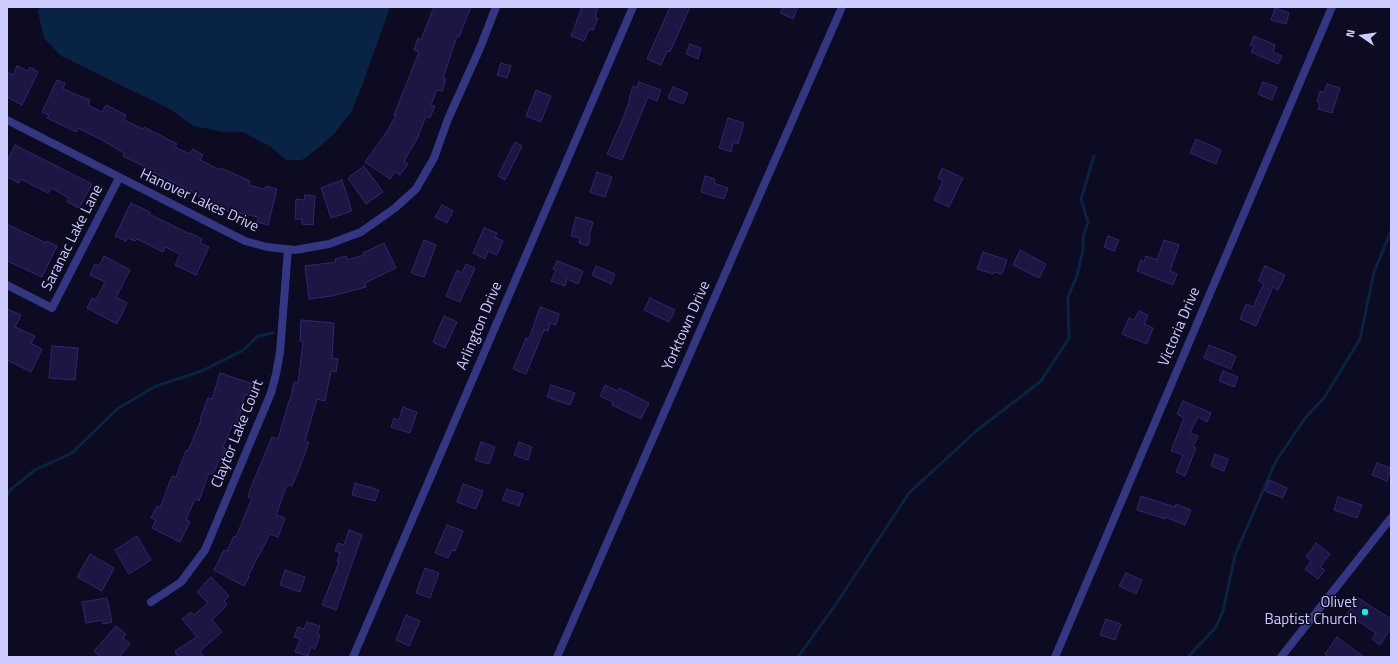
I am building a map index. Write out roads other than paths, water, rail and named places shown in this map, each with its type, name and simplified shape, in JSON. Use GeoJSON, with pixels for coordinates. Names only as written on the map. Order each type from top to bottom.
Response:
{"type":"FeatureCollection","features":[{"type":"Feature","properties":{"kind":"street","name":"Hanover Lakes Drive"},"geometry":{"type":"LineString","coordinates":[[7,120],[245,241],[267,247],[295,250],[329,244],[361,232],[395,208],[416,189],[434,158],[448,119],[480,48],[496,7]]}},
{"type":"Feature","properties":{"kind":"street","name":"Arlington Drive"},"geometry":{"type":"LineString","coordinates":[[353,657],[633,7]]}},
{"type":"Feature","properties":{"kind":"street","name":"Yorktown Drive"},"geometry":{"type":"LineString","coordinates":[[557,657],[842,7]]}},
{"type":"Feature","properties":{"kind":"street","name":"Victoria Drive"},"geometry":{"type":"LineString","coordinates":[[1055,657],[1332,7]]}},
{"type":"Feature","properties":{"kind":"street","name":"Saranac Lake Lane"},"geometry":{"type":"LineString","coordinates":[[7,285],[52,308],[119,178]]}},
{"type":"Feature","properties":{"kind":"street","name":"Claytor Lake Court"},"geometry":{"type":"LineString","coordinates":[[151,602],[181,582],[205,550],[271,393],[280,352],[288,249]]}},
{"type":"Feature","properties":{"kind":"street"},"geometry":{"type":"LineString","coordinates":[[1281,657],[1391,518]]}},
{"type":"Feature","properties":{"kind":"water"},"geometry":{"type":"Polygon","coordinates":[[[40,7],[390,7],[362,86],[351,112],[334,134],[317,149],[302,160],[286,160],[271,147],[243,132],[223,132],[194,126],[168,108],[61,56],[44,38],[38,12],[40,7]]]}},
{"type":"Feature","properties":{"kind":"waterway"},"geometry":{"type":"LineString","coordinates":[[798,657],[836,604],[909,493],[975,432],[1041,381],[1069,338],[1068,297],[1077,276],[1083,250],[1083,238],[1088,222],[1081,199],[1094,156]]}},
{"type":"Feature","properties":{"kind":"waterway"},"geometry":{"type":"LineString","coordinates":[[1188,657],[1216,627],[1223,611],[1235,555],[1276,461],[1306,417],[1324,398],[1360,339],[1374,272],[1391,231]]}},
{"type":"Feature","properties":{"kind":"waterway"},"geometry":{"type":"LineString","coordinates":[[7,496],[10,490],[35,470],[72,453],[117,409],[156,386],[202,371],[242,351],[258,336],[273,333]]}},
{"type":"Feature","properties":{"kind":"place","name":"Olivet Baptist Church"},"geometry":{"type":"Point","coordinates":[1365,612]}}]}
